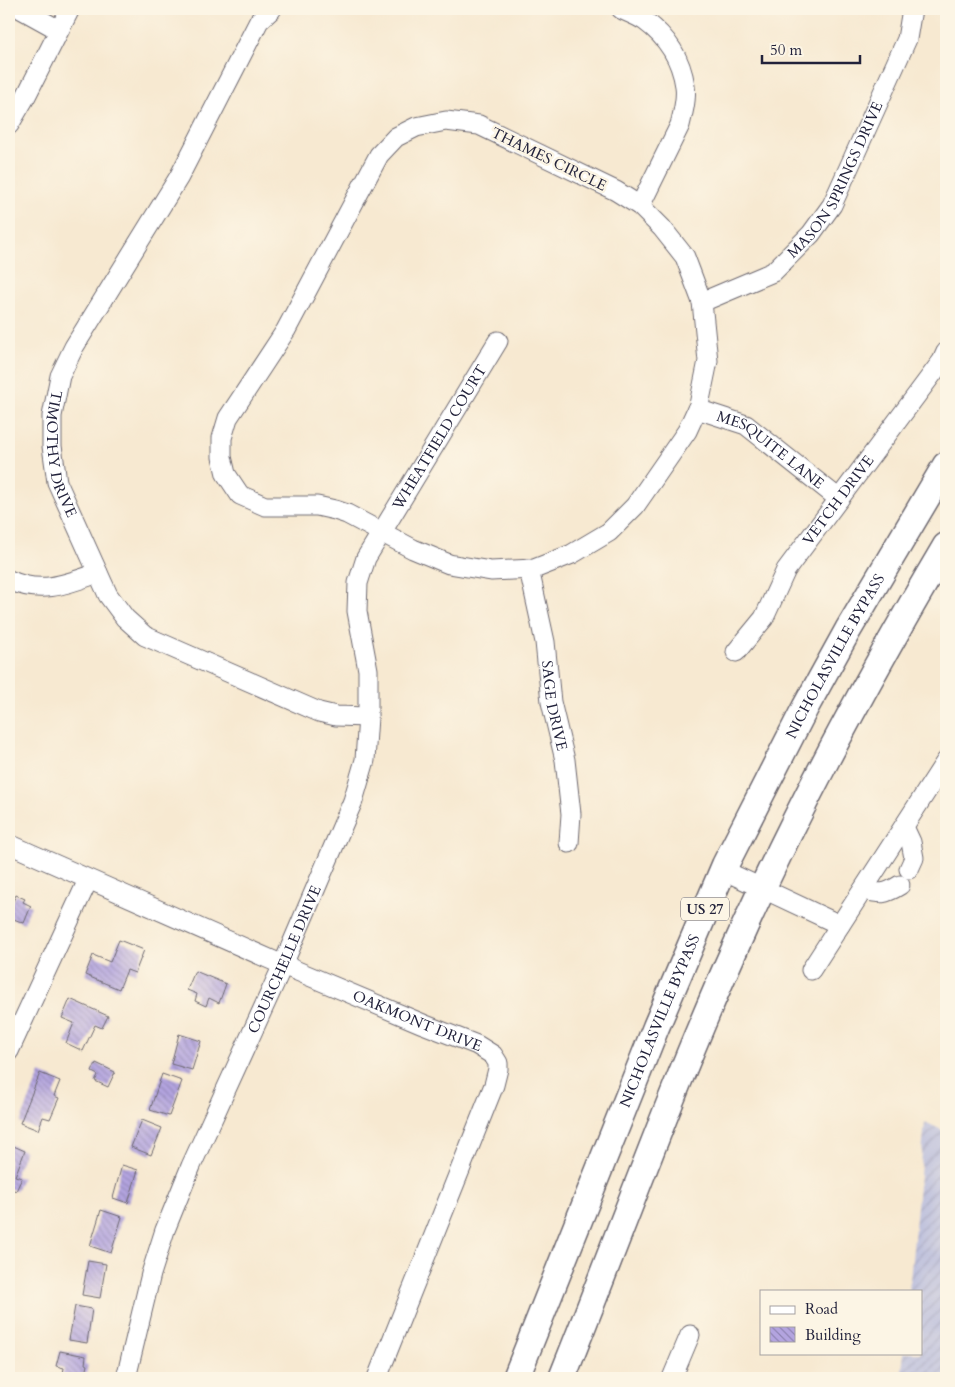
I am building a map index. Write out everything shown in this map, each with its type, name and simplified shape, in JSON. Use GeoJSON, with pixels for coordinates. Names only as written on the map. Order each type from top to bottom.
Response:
{"type":"FeatureCollection","features":[{"type":"Feature","properties":{"kind":"highway","name":"NICHOLASVILLE BYPASS"},"geometry":{"type":"LineString","coordinates":[[516,1378],[656,1027],[723,870],[809,700],[848,630],[946,465]]}},
{"type":"Feature","properties":{"kind":"highway","name":"US 27"},"geometry":{"type":"LineString","coordinates":[[562,1378],[684,1069],[720,981],[762,888],[851,713],[946,546]]}},
{"type":"Feature","properties":{"kind":"street"},"geometry":{"type":"LineString","coordinates":[[21,9],[59,30]]}},
{"type":"Feature","properties":{"kind":"street"},"geometry":{"type":"LineString","coordinates":[[9,125],[26,96],[70,9]]}},
{"type":"Feature","properties":{"kind":"street","name":"TIMOTHY DRIVE"},"geometry":{"type":"LineString","coordinates":[[272,9],[259,21],[179,177],[74,347],[60,376],[52,416],[52,446],[57,482],[108,595],[125,618],[145,636],[319,712],[336,716],[368,718]]}},
{"type":"Feature","properties":{"kind":"street"},"geometry":{"type":"LineString","coordinates":[[621,9],[644,20],[664,37],[678,60],[685,87],[684,112],[680,125],[640,206]]}},
{"type":"Feature","properties":{"kind":"street","name":"MASON SPRINGS DRIVE"},"geometry":{"type":"LineString","coordinates":[[702,302],[773,272],[811,234],[832,205],[907,39],[912,9]]}},
{"type":"Feature","properties":{"kind":"street","name":"THAMES CIRCLE"},"geometry":{"type":"LineString","coordinates":[[446,121],[479,126],[616,191],[640,206],[662,228],[684,257],[702,302],[708,360],[698,409],[687,432],[635,506],[610,532],[572,554],[534,569],[491,570],[449,564],[413,549],[347,514],[335,510],[317,506],[265,506],[240,495],[226,474],[222,457],[222,438],[228,418],[286,330],[379,155],[396,138],[416,128],[446,121]]}},
{"type":"Feature","properties":{"kind":"street","name":"WHEATFIELD COURT"},"geometry":{"type":"LineString","coordinates":[[381,533],[498,341]]}},
{"type":"Feature","properties":{"kind":"street","name":"VETCH DRIVE"},"geometry":{"type":"LineString","coordinates":[[736,652],[764,618],[786,570],[942,361],[946,352]]}},
{"type":"Feature","properties":{"kind":"street","name":"MESQUITE LANE"},"geometry":{"type":"LineString","coordinates":[[698,409],[746,424],[839,499]]}},
{"type":"Feature","properties":{"kind":"street","name":"COURCHELLE DRIVE"},"geometry":{"type":"LineString","coordinates":[[126,1378],[151,1274],[165,1230],[191,1166],[283,965],[352,801],[365,760],[368,718],[368,670],[357,611],[358,583],[366,558],[381,533]]}},
{"type":"Feature","properties":{"kind":"street","name":"SAGE DRIVE"},"geometry":{"type":"LineString","coordinates":[[529,569],[545,642],[551,702],[565,760],[571,814],[569,844]]}},
{"type":"Feature","properties":{"kind":"street"},"geometry":{"type":"LineString","coordinates":[[9,580],[39,588],[64,585],[98,573]]}},
{"type":"Feature","properties":{"kind":"street"},"geometry":{"type":"LineString","coordinates":[[811,970],[946,761]]}},
{"type":"Feature","properties":{"kind":"street"},"geometry":{"type":"LineString","coordinates":[[863,890],[875,893],[888,892],[905,877],[914,858],[911,842],[904,827]]}},
{"type":"Feature","properties":{"kind":"street","name":"OAKMONT DRIVE"},"geometry":{"type":"LineString","coordinates":[[9,844],[283,965],[477,1045],[493,1054],[498,1063],[494,1085],[377,1378]]}},
{"type":"Feature","properties":{"kind":"street"},"geometry":{"type":"LineString","coordinates":[[723,870],[840,925]]}},
{"type":"Feature","properties":{"kind":"street"},"geometry":{"type":"LineString","coordinates":[[9,1051],[88,880]]}},
{"type":"Feature","properties":{"kind":"street"},"geometry":{"type":"LineString","coordinates":[[672,1378],[690,1335]]}},
{"type":"Feature","properties":{"kind":"shaded area"},"geometry":{"type":"Polygon","coordinates":[[[925,1122],[946,1132],[946,1378],[901,1378],[904,1354],[922,1354],[922,1290],[909,1290],[925,1122]]]}},
{"type":"Feature","properties":{"kind":"building"},"geometry":{"type":"Polygon","coordinates":[[[16,895],[25,899],[23,902],[31,906],[24,923],[11,918],[9,923],[9,899],[13,901],[16,895]]]}},
{"type":"Feature","properties":{"kind":"building"},"geometry":{"type":"Polygon","coordinates":[[[119,940],[144,950],[135,973],[127,970],[119,989],[85,975],[93,955],[110,962],[119,940]]]}},
{"type":"Feature","properties":{"kind":"building"},"geometry":{"type":"Polygon","coordinates":[[[195,971],[226,984],[219,1003],[209,998],[206,1006],[195,1001],[197,994],[187,990],[195,971]]]}},
{"type":"Feature","properties":{"kind":"building"},"geometry":{"type":"Polygon","coordinates":[[[70,999],[108,1016],[102,1028],[95,1025],[83,1051],[66,1043],[74,1023],[62,1018],[70,999]]]}},
{"type":"Feature","properties":{"kind":"building"},"geometry":{"type":"Polygon","coordinates":[[[179,1034],[201,1041],[192,1070],[171,1064],[179,1034]]]}},
{"type":"Feature","properties":{"kind":"building"},"geometry":{"type":"Polygon","coordinates":[[[96,1063],[115,1072],[108,1087],[95,1081],[98,1075],[92,1072],[96,1063]]]}},
{"type":"Feature","properties":{"kind":"building"},"geometry":{"type":"Polygon","coordinates":[[[40,1073],[60,1081],[54,1096],[59,1098],[50,1119],[43,1117],[38,1130],[20,1123],[40,1073]]]}},
{"type":"Feature","properties":{"kind":"building"},"geometry":{"type":"Polygon","coordinates":[[[162,1074],[182,1081],[169,1116],[150,1110],[162,1074]]]}},
{"type":"Feature","properties":{"kind":"building"},"geometry":{"type":"Polygon","coordinates":[[[142,1120],[162,1128],[151,1155],[131,1147],[142,1120]]]}},
{"type":"Feature","properties":{"kind":"building"},"geometry":{"type":"Polygon","coordinates":[[[9,1144],[25,1151],[15,1176],[22,1178],[16,1191],[9,1188],[9,1144]]]}},
{"type":"Feature","properties":{"kind":"building"},"geometry":{"type":"Polygon","coordinates":[[[122,1165],[138,1170],[128,1203],[113,1198],[122,1165]]]}},
{"type":"Feature","properties":{"kind":"building"},"geometry":{"type":"Polygon","coordinates":[[[101,1210],[122,1217],[111,1253],[90,1246],[101,1210]]]}},
{"type":"Feature","properties":{"kind":"building"},"geometry":{"type":"Polygon","coordinates":[[[88,1261],[106,1264],[100,1298],[82,1295],[88,1261]]]}},
{"type":"Feature","properties":{"kind":"building"},"geometry":{"type":"Polygon","coordinates":[[[75,1306],[92,1309],[87,1343],[69,1340],[75,1306]]]}},
{"type":"Feature","properties":{"kind":"building"},"geometry":{"type":"Polygon","coordinates":[[[60,1351],[86,1356],[85,1364],[88,1365],[86,1374],[83,1373],[82,1378],[62,1378],[64,1368],[56,1366],[60,1351]]]}}]}
